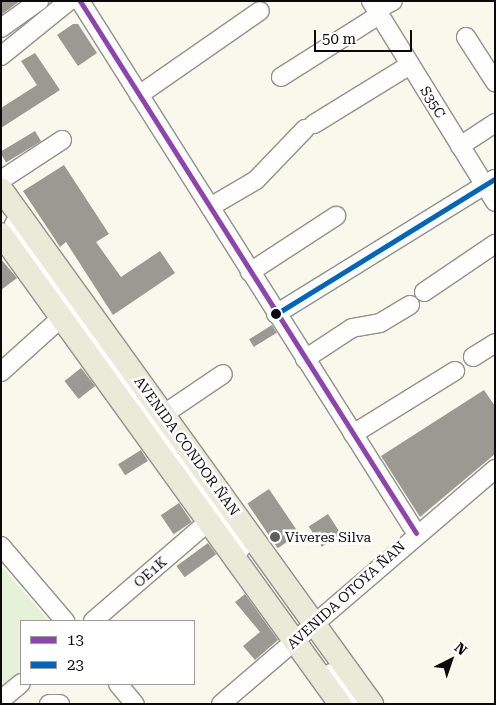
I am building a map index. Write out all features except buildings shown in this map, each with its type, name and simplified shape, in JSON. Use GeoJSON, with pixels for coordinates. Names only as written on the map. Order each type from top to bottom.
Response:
{"type":"FeatureCollection","features":[{"type":"Feature","properties":{"kind":"main road","name":"AVENIDA CONDOR ÑAN"},"geometry":{"type":"LineString","coordinates":[[1,189],[164,414],[304,634],[340,704]]}},
{"type":"Feature","properties":{"kind":"main road","name":"AVENIDA CONDOR ÑAN"},"geometry":{"type":"LineString","coordinates":[[1,234],[208,522],[304,634],[372,704]]}},
{"type":"Feature","properties":{"kind":"street"},"geometry":{"type":"LineString","coordinates":[[1,28],[38,1]]}},
{"type":"Feature","properties":{"kind":"street"},"geometry":{"type":"LineString","coordinates":[[1,56],[69,1]]}},
{"type":"Feature","properties":{"kind":"street"},"geometry":{"type":"LineString","coordinates":[[80,1],[416,533]]}},
{"type":"Feature","properties":{"kind":"street"},"geometry":{"type":"LineString","coordinates":[[281,77],[375,9],[393,1]]}},
{"type":"Feature","properties":{"kind":"street","name":"S35C"},"geometry":{"type":"LineString","coordinates":[[375,9],[460,146],[489,182],[495,202]]}},
{"type":"Feature","properties":{"kind":"street"},"geometry":{"type":"LineString","coordinates":[[139,95],[260,11]]}},
{"type":"Feature","properties":{"kind":"street"},"geometry":{"type":"LineString","coordinates":[[466,37],[495,82]]}},
{"type":"Feature","properties":{"kind":"street"},"geometry":{"type":"LineString","coordinates":[[210,207],[256,180],[309,126],[410,65]]}},
{"type":"Feature","properties":{"kind":"street"},"geometry":{"type":"LineString","coordinates":[[460,146],[495,123]]}},
{"type":"Feature","properties":{"kind":"street"},"geometry":{"type":"LineString","coordinates":[[1,180],[62,140]]}},
{"type":"Feature","properties":{"kind":"street"},"geometry":{"type":"LineString","coordinates":[[276,314],[489,182]]}},
{"type":"Feature","properties":{"kind":"street"},"geometry":{"type":"LineString","coordinates":[[1,204],[46,273],[354,704]]}},
{"type":"Feature","properties":{"kind":"street"},"geometry":{"type":"LineString","coordinates":[[250,272],[336,216]]}},
{"type":"Feature","properties":{"kind":"street"},"geometry":{"type":"LineString","coordinates":[[1,221],[46,273]]}},
{"type":"Feature","properties":{"kind":"street"},"geometry":{"type":"LineString","coordinates":[[424,292],[495,244]]}},
{"type":"Feature","properties":{"kind":"street"},"geometry":{"type":"LineString","coordinates":[[305,359],[352,328],[380,323],[410,305]]}},
{"type":"Feature","properties":{"kind":"street"},"geometry":{"type":"LineString","coordinates":[[1,372],[62,317]]}},
{"type":"Feature","properties":{"kind":"street"},"geometry":{"type":"LineString","coordinates":[[473,357],[495,343]]}},
{"type":"Feature","properties":{"kind":"street"},"geometry":{"type":"LineString","coordinates":[[353,434],[456,371]]}},
{"type":"Feature","properties":{"kind":"street"},"geometry":{"type":"LineString","coordinates":[[164,414],[223,374]]}},
{"type":"Feature","properties":{"kind":"street","name":"AVENIDA OTOYA ÑAN"},"geometry":{"type":"LineString","coordinates":[[222,704],[304,634],[416,533],[495,468]]}},
{"type":"Feature","properties":{"kind":"street","name":"OE1K"},"geometry":{"type":"LineString","coordinates":[[94,620],[208,522]]}},
{"type":"Feature","properties":{"kind":"street"},"geometry":{"type":"LineString","coordinates":[[1,546],[64,620]]}},
{"type":"Feature","properties":{"kind":"street"},"geometry":{"type":"LineString","coordinates":[[1,700],[20,684]]}},
{"type":"Feature","properties":{"kind":"street"},"geometry":{"type":"LineString","coordinates":[[119,685],[135,704]]}},
{"type":"Feature","properties":{"kind":"street"},"geometry":{"type":"LineString","coordinates":[[49,704],[60,704]]}},
{"type":"Feature","properties":{"kind":"green space"},"geometry":{"type":"Polygon","coordinates":[[[1,566],[48,620],[20,620],[20,674],[1,691],[1,566]]]}},
{"type":"Feature","properties":{"kind":"transit line","name":"13"},"geometry":{"type":"LineString","coordinates":[[80,1],[416,533]]}},
{"type":"Feature","properties":{"kind":"transit line","name":"23"},"geometry":{"type":"LineString","coordinates":[[276,314],[495,179]]}},
{"type":"Feature","properties":{"kind":"place","name":"Viveres Silva"},"geometry":{"type":"Point","coordinates":[275,537]}}]}
